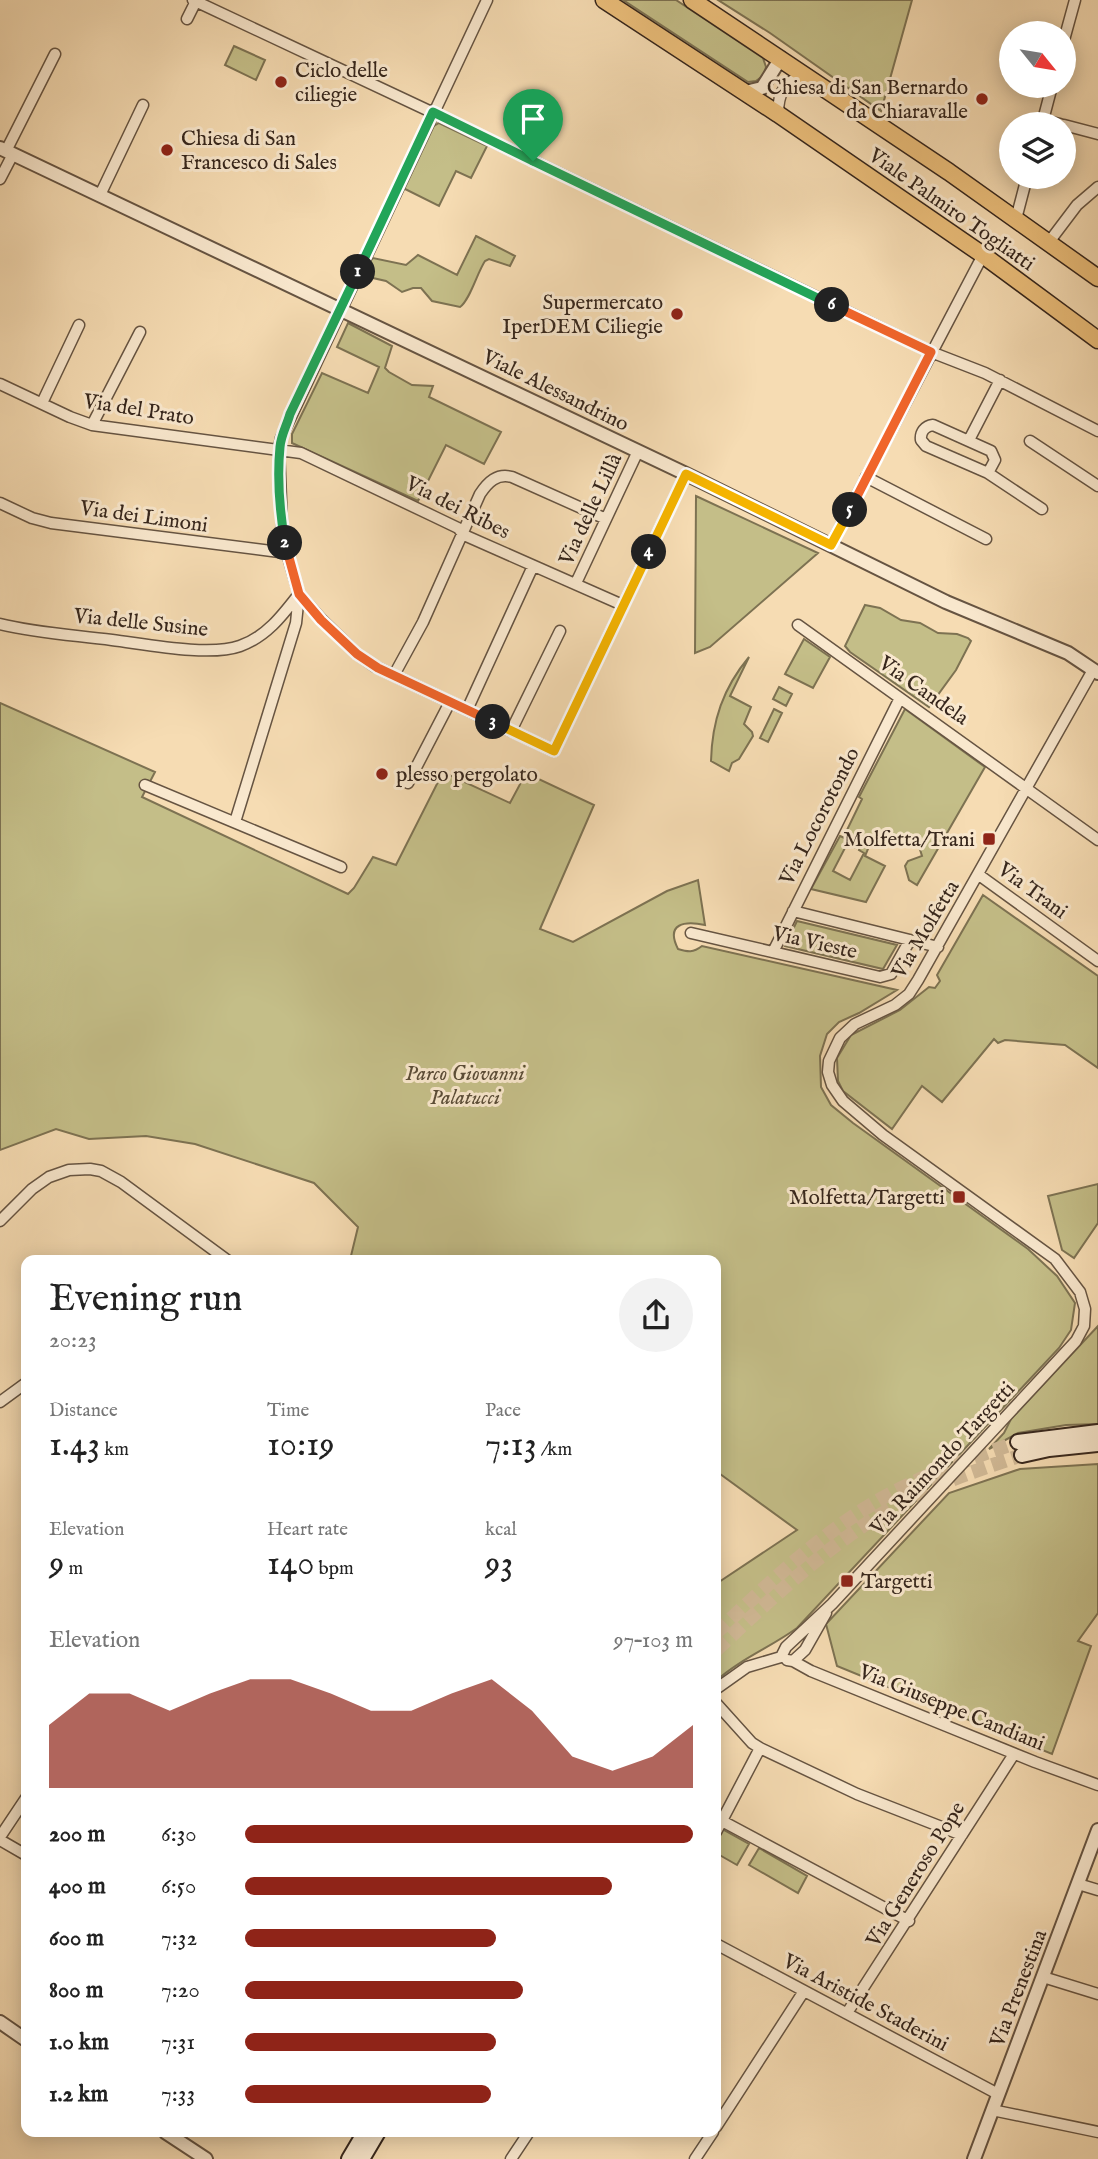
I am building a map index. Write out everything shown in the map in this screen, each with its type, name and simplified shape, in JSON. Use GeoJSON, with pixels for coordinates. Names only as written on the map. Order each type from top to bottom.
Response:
{"type":"FeatureCollection","features":[{"type":"Feature","properties":{"kind":"main road","name":"Viale Palmiro Togliatti"},"geometry":{"type":"LineString","coordinates":[[604,0],[778,114],[983,255],[1098,340]]}},
{"type":"Feature","properties":{"kind":"main road","name":"Viale Palmiro Togliatti"},"geometry":{"type":"LineString","coordinates":[[692,0],[1017,212],[1053,237],[1098,278]]}},
{"type":"Feature","properties":{"kind":"main road"},"geometry":{"type":"LineString","coordinates":[[1098,1432],[1054,1436],[1020,1448],[1049,1449],[1098,1444]]}},
{"type":"Feature","properties":{"kind":"main road"},"geometry":{"type":"LineString","coordinates":[[349,2159],[362,2137]]}},
{"type":"Feature","properties":{"kind":"main road"},"geometry":{"type":"LineString","coordinates":[[362,2159],[375,2137]]}},
{"type":"Feature","properties":{"kind":"street"},"geometry":{"type":"LineString","coordinates":[[235,822],[296,620],[299,594],[282,526],[279,448],[290,414],[487,0]]}},
{"type":"Feature","properties":{"kind":"street"},"geometry":{"type":"LineString","coordinates":[[1069,21],[1075,0]]}},
{"type":"Feature","properties":{"kind":"street"},"geometry":{"type":"LineString","coordinates":[[187,19],[194,1],[433,112],[931,352],[1000,380],[1098,431]]}},
{"type":"Feature","properties":{"kind":"street"},"geometry":{"type":"LineString","coordinates":[[0,179],[6,151],[55,54]]}},
{"type":"Feature","properties":{"kind":"street"},"geometry":{"type":"LineString","coordinates":[[745,92],[762,88],[781,58]]}},
{"type":"Feature","properties":{"kind":"street"},"geometry":{"type":"LineString","coordinates":[[778,114],[778,98],[787,84],[798,78],[809,77]]}},
{"type":"Feature","properties":{"kind":"street"},"geometry":{"type":"LineString","coordinates":[[100,195],[143,105]]}},
{"type":"Feature","properties":{"kind":"street"},"geometry":{"type":"LineString","coordinates":[[1076,128],[1098,134]]}},
{"type":"Feature","properties":{"kind":"street","name":"Viale Alessandrino"},"geometry":{"type":"LineString","coordinates":[[6,151],[638,451],[965,610],[1068,653],[1096,668]]}},
{"type":"Feature","properties":{"kind":"street"},"geometry":{"type":"LineString","coordinates":[[1053,237],[1077,205],[1098,187]]}},
{"type":"Feature","properties":{"kind":"street"},"geometry":{"type":"LineString","coordinates":[[1017,212],[1024,189]]}},
{"type":"Feature","properties":{"kind":"street"},"geometry":{"type":"LineString","coordinates":[[831,545],[983,255]]}},
{"type":"Feature","properties":{"kind":"street"},"geometry":{"type":"LineString","coordinates":[[42,403],[79,325]]}},
{"type":"Feature","properties":{"kind":"street"},"geometry":{"type":"LineString","coordinates":[[92,425],[140,332]]}},
{"type":"Feature","properties":{"kind":"street"},"geometry":{"type":"LineString","coordinates":[[969,440],[1000,380]]}},
{"type":"Feature","properties":{"kind":"street","name":"Via del Prato"},"geometry":{"type":"LineString","coordinates":[[0,384],[92,425],[279,448]]}},
{"type":"Feature","properties":{"kind":"street"},"geometry":{"type":"LineString","coordinates":[[988,473],[995,460],[993,453],[933,425],[925,428],[920,437],[928,447],[988,473],[1042,509]]}},
{"type":"Feature","properties":{"kind":"street"},"geometry":{"type":"LineString","coordinates":[[1030,441],[1098,486]]}},
{"type":"Feature","properties":{"kind":"street","name":"Via dei Ribes"},"geometry":{"type":"LineString","coordinates":[[279,448],[301,453],[331,466],[445,522],[464,535],[618,603]]}},
{"type":"Feature","properties":{"kind":"street","name":"Via delle Lillà"},"geometry":{"type":"LineString","coordinates":[[576,583],[638,451]]}},
{"type":"Feature","properties":{"kind":"street"},"geometry":{"type":"LineString","coordinates":[[299,594],[321,620],[357,654],[394,675],[554,751],[686,474]]}},
{"type":"Feature","properties":{"kind":"street"},"geometry":{"type":"LineString","coordinates":[[394,675],[420,629],[482,491],[492,479],[502,475],[512,477],[606,519]]}},
{"type":"Feature","properties":{"kind":"street"},"geometry":{"type":"LineString","coordinates":[[866,477],[986,539]]}},
{"type":"Feature","properties":{"kind":"street","name":"Via dei Limoni"},"geometry":{"type":"LineString","coordinates":[[0,503],[32,518],[51,523],[287,553]]}},
{"type":"Feature","properties":{"kind":"street"},"geometry":{"type":"LineString","coordinates":[[467,710],[533,566]]}},
{"type":"Feature","properties":{"kind":"street","name":"Via delle Susine"},"geometry":{"type":"LineString","coordinates":[[0,624],[161,646],[226,649],[251,641],[264,633],[299,594]]}},
{"type":"Feature","properties":{"kind":"street","name":"Via Candela"},"geometry":{"type":"LineString","coordinates":[[798,625],[1098,840]]}},
{"type":"Feature","properties":{"kind":"street"},"geometry":{"type":"LineString","coordinates":[[512,731],[560,631]]}},
{"type":"Feature","properties":{"kind":"street","name":"Via Molfetta"},"geometry":{"type":"LineString","coordinates":[[1079,1338],[1085,1322],[1083,1301],[1076,1284],[1055,1259],[883,1135],[843,1101],[830,1081],[829,1061],[839,1038],[855,1024],[895,1005],[909,994],[1096,668]]}},
{"type":"Feature","properties":{"kind":"street","name":"Via Locorotondo"},"geometry":{"type":"LineString","coordinates":[[773,951],[901,698]]}},
{"type":"Feature","properties":{"kind":"street"},"geometry":{"type":"LineString","coordinates":[[408,783],[450,702]]}},
{"type":"Feature","properties":{"kind":"street"},"geometry":{"type":"LineString","coordinates":[[145,785],[341,867]]}},
{"type":"Feature","properties":{"kind":"street","name":"Via Trani"},"geometry":{"type":"LineString","coordinates":[[979,875],[1098,961]]}},
{"type":"Feature","properties":{"kind":"street"},"geometry":{"type":"LineString","coordinates":[[793,911],[938,947]]}},
{"type":"Feature","properties":{"kind":"street","name":"Via Vieste"},"geometry":{"type":"LineString","coordinates":[[691,933],[885,977],[894,970],[910,940]]}},
{"type":"Feature","properties":{"kind":"street"},"geometry":{"type":"LineString","coordinates":[[0,1221],[49,1177],[69,1170],[90,1169],[101,1171],[121,1182],[220,1255]]}},
{"type":"Feature","properties":{"kind":"street","name":"Via Raimondo Targetti"},"geometry":{"type":"LineString","coordinates":[[782,1657],[786,1647],[832,1604],[1079,1338]]}},
{"type":"Feature","properties":{"kind":"street"},"geometry":{"type":"LineString","coordinates":[[0,1402],[21,1387]]}},
{"type":"Feature","properties":{"kind":"street","name":"Via Raimondo Targetti"},"geometry":{"type":"LineString","coordinates":[[793,1661],[803,1653],[832,1604]]}},
{"type":"Feature","properties":{"kind":"street"},"geometry":{"type":"LineString","coordinates":[[801,1634],[812,1639]]}},
{"type":"Feature","properties":{"kind":"street"},"geometry":{"type":"LineString","coordinates":[[721,1685],[747,1667],[782,1657],[793,1661]]}},
{"type":"Feature","properties":{"kind":"street","name":"Via Giuseppe Candiani"},"geometry":{"type":"LineString","coordinates":[[793,1661],[811,1671],[1014,1754],[1098,1785]]}},
{"type":"Feature","properties":{"kind":"street"},"geometry":{"type":"LineString","coordinates":[[721,1709],[752,1743],[760,1748],[857,1794],[962,1835]]}},
{"type":"Feature","properties":{"kind":"street"},"geometry":{"type":"LineString","coordinates":[[760,1748],[722,1821],[909,1921]]}},
{"type":"Feature","properties":{"kind":"street","name":"Via Generoso Pope"},"geometry":{"type":"LineString","coordinates":[[848,2013],[1014,1754]]}},
{"type":"Feature","properties":{"kind":"street"},"geometry":{"type":"LineString","coordinates":[[21,1806],[0,1839],[21,1851]]}},
{"type":"Feature","properties":{"kind":"street","name":"Via Prenestina"},"geometry":{"type":"LineString","coordinates":[[974,2159],[1098,1830]]}},
{"type":"Feature","properties":{"kind":"street"},"geometry":{"type":"LineString","coordinates":[[1078,1884],[1098,1890]]}},
{"type":"Feature","properties":{"kind":"street","name":"Via Aristide Staderini"},"geometry":{"type":"LineString","coordinates":[[721,1947],[998,2094]]}},
{"type":"Feature","properties":{"kind":"street"},"geometry":{"type":"LineString","coordinates":[[1043,1977],[1098,1994]]}},
{"type":"Feature","properties":{"kind":"street"},"geometry":{"type":"LineString","coordinates":[[721,2119],[804,1991]]}},
{"type":"Feature","properties":{"kind":"street"},"geometry":{"type":"LineString","coordinates":[[0,2022],[21,2037]]}},
{"type":"Feature","properties":{"kind":"street"},"geometry":{"type":"LineString","coordinates":[[992,2110],[1098,2132]]}},
{"type":"Feature","properties":{"kind":"street"},"geometry":{"type":"LineString","coordinates":[[173,2137],[206,2159]]}},
{"type":"Feature","properties":{"kind":"street"},"geometry":{"type":"LineString","coordinates":[[512,2159],[526,2137]]}},
{"type":"Feature","properties":{"kind":"street"},"geometry":{"type":"LineString","coordinates":[[695,2159],[710,2137]]}},
{"type":"Feature","properties":{"kind":"green space"},"geometry":{"type":"Polygon","coordinates":[[[623,0],[676,0],[763,58],[766,67],[764,75],[756,81],[748,82],[623,0]]]}},
{"type":"Feature","properties":{"kind":"green space"},"geometry":{"type":"Polygon","coordinates":[[[718,0],[912,0],[881,111],[770,33],[718,0]]]}},
{"type":"Feature","properties":{"kind":"green space"},"geometry":{"type":"Polygon","coordinates":[[[234,46],[265,60],[256,80],[225,65],[234,46]]]}},
{"type":"Feature","properties":{"kind":"green space"},"geometry":{"type":"Polygon","coordinates":[[[439,123],[487,146],[471,178],[456,171],[439,206],[403,188],[432,127],[439,123]]]}},
{"type":"Feature","properties":{"kind":"green space"},"geometry":{"type":"Polygon","coordinates":[[[476,236],[515,256],[510,266],[489,259],[485,261],[467,299],[460,307],[432,301],[421,288],[402,292],[386,281],[373,278],[369,272],[368,263],[373,258],[406,265],[418,255],[457,275],[476,236]]]}},
{"type":"Feature","properties":{"kind":"green space"},"geometry":{"type":"Polygon","coordinates":[[[348,323],[392,346],[385,368],[389,372],[412,385],[433,386],[429,397],[501,432],[484,464],[446,445],[418,501],[292,443],[292,434],[322,373],[368,393],[379,367],[337,347],[348,323]]]}},
{"type":"Feature","properties":{"kind":"green space"},"geometry":{"type":"Polygon","coordinates":[[[696,496],[818,553],[710,647],[695,653],[696,496]]]}},
{"type":"Feature","properties":{"kind":"green space"},"geometry":{"type":"Polygon","coordinates":[[[865,605],[880,608],[901,620],[920,623],[938,633],[957,634],[971,641],[956,670],[929,707],[845,646],[865,605]]]}},
{"type":"Feature","properties":{"kind":"green space"},"geometry":{"type":"Polygon","coordinates":[[[804,639],[830,657],[813,688],[785,674],[804,639]]]}},
{"type":"Feature","properties":{"kind":"green space"},"geometry":{"type":"Polygon","coordinates":[[[749,657],[730,696],[751,707],[744,724],[753,736],[729,771],[711,761],[714,732],[726,693],[749,657]]]}},
{"type":"Feature","properties":{"kind":"green space"},"geometry":{"type":"Polygon","coordinates":[[[779,687],[792,694],[786,706],[773,699],[779,687]]]}},
{"type":"Feature","properties":{"kind":"green space","name":"Parco Giovanni Palatucci"},"geometry":{"type":"Polygon","coordinates":[[[0,703],[155,772],[142,797],[348,894],[373,857],[396,865],[443,772],[510,803],[526,773],[594,805],[540,929],[573,942],[667,891],[698,880],[705,925],[691,923],[679,926],[674,934],[678,949],[690,951],[702,946],[897,990],[839,1022],[827,1034],[820,1056],[821,1087],[831,1105],[853,1123],[1028,1249],[1057,1276],[1075,1303],[1071,1330],[1059,1348],[797,1628],[721,1677],[721,1581],[797,1530],[721,1475],[721,1255],[351,1255],[358,1227],[314,1183],[195,1144],[146,1136],[89,1139],[56,1129],[0,1150],[0,703]]]}},
{"type":"Feature","properties":{"kind":"green space"},"geometry":{"type":"Polygon","coordinates":[[[774,709],[782,713],[768,742],[760,738],[774,709]]]}},
{"type":"Feature","properties":{"kind":"green space"},"geometry":{"type":"Polygon","coordinates":[[[905,709],[985,767],[917,885],[909,880],[905,866],[908,861],[922,856],[917,840],[900,845],[877,833],[870,845],[846,832],[862,799],[859,797],[905,709]]]}},
{"type":"Feature","properties":{"kind":"green space"},"geometry":{"type":"Polygon","coordinates":[[[840,836],[858,844],[856,848],[847,844],[833,871],[850,880],[864,853],[859,850],[861,845],[868,849],[865,856],[885,866],[866,902],[811,889],[840,836]]]}},
{"type":"Feature","properties":{"kind":"green space"},"geometry":{"type":"Polygon","coordinates":[[[983,895],[1098,976],[1098,1068],[1065,1045],[1005,1040],[998,1043],[994,1039],[942,1102],[922,1086],[892,1129],[843,1091],[838,1081],[837,1058],[851,1035],[900,1010],[929,987],[935,988],[940,981],[937,975],[983,895]]]}},
{"type":"Feature","properties":{"kind":"green space"},"geometry":{"type":"Polygon","coordinates":[[[797,921],[897,945],[883,969],[785,946],[797,921]]]}},
{"type":"Feature","properties":{"kind":"green space"},"geometry":{"type":"Polygon","coordinates":[[[1098,1184],[1098,1223],[1074,1258],[1062,1250],[1048,1196],[1098,1184]]]}},
{"type":"Feature","properties":{"kind":"green space"},"geometry":{"type":"Polygon","coordinates":[[[1098,1326],[1098,1424],[1066,1425],[1018,1433],[989,1449],[1004,1433],[1011,1419],[1098,1326]]]}},
{"type":"Feature","properties":{"kind":"green space"},"geometry":{"type":"Polygon","coordinates":[[[1098,1464],[1098,1613],[1078,1641],[1091,1646],[1052,1754],[837,1666],[826,1624],[949,1493],[1020,1469],[1098,1464]]]}},
{"type":"Feature","properties":{"kind":"green space"},"geometry":{"type":"Polygon","coordinates":[[[721,1831],[749,1844],[737,1865],[721,1856],[721,1831]]]}},
{"type":"Feature","properties":{"kind":"green space"},"geometry":{"type":"Polygon","coordinates":[[[759,1848],[807,1876],[798,1893],[749,1865],[759,1848]]]}},
{"type":"Feature","properties":{"kind":"tunnel"},"geometry":{"type":"LineString","coordinates":[[721,1628],[794,1562],[835,1529],[879,1500],[930,1475],[1018,1442]]}},
{"type":"Feature","properties":{"kind":"tunnel"},"geometry":{"type":"LineString","coordinates":[[721,1645],[802,1572],[872,1520],[927,1490],[1022,1455]]}},
{"type":"Feature","properties":{"kind":"place","name":"Ciclo delle ciliegie"},"geometry":{"type":"Point","coordinates":[281,82]}},
{"type":"Feature","properties":{"kind":"place","name":"Chiesa di San Bernardo da Chiaravalle"},"geometry":{"type":"Point","coordinates":[982,99]}},
{"type":"Feature","properties":{"kind":"place","name":"Chiesa di San Francesco di Sales"},"geometry":{"type":"Point","coordinates":[167,150]}},
{"type":"Feature","properties":{"kind":"place","name":"Supermercato IperDEM Ciliegie"},"geometry":{"type":"Point","coordinates":[677,314]}},
{"type":"Feature","properties":{"kind":"place","name":"plesso pergolato"},"geometry":{"type":"Point","coordinates":[382,774]}},
{"type":"Feature","properties":{"kind":"place","name":"Molfetta/Trani"},"geometry":{"type":"Point","coordinates":[989,839]}},
{"type":"Feature","properties":{"kind":"place","name":"Molfetta/Targetti"},"geometry":{"type":"Point","coordinates":[959,1197]}},
{"type":"Feature","properties":{"kind":"place","name":"Targetti"},"geometry":{"type":"Point","coordinates":[847,1581]}},
{"type":"Feature","properties":{"kind":"route"},"geometry":{"type":"LineString","coordinates":[[433,112],[533,161],[931,352],[831,545],[686,474],[554,751],[378,668],[354,651],[321,620],[299,594],[287,553],[282,526],[279,448],[290,414],[433,112]]}}]}
